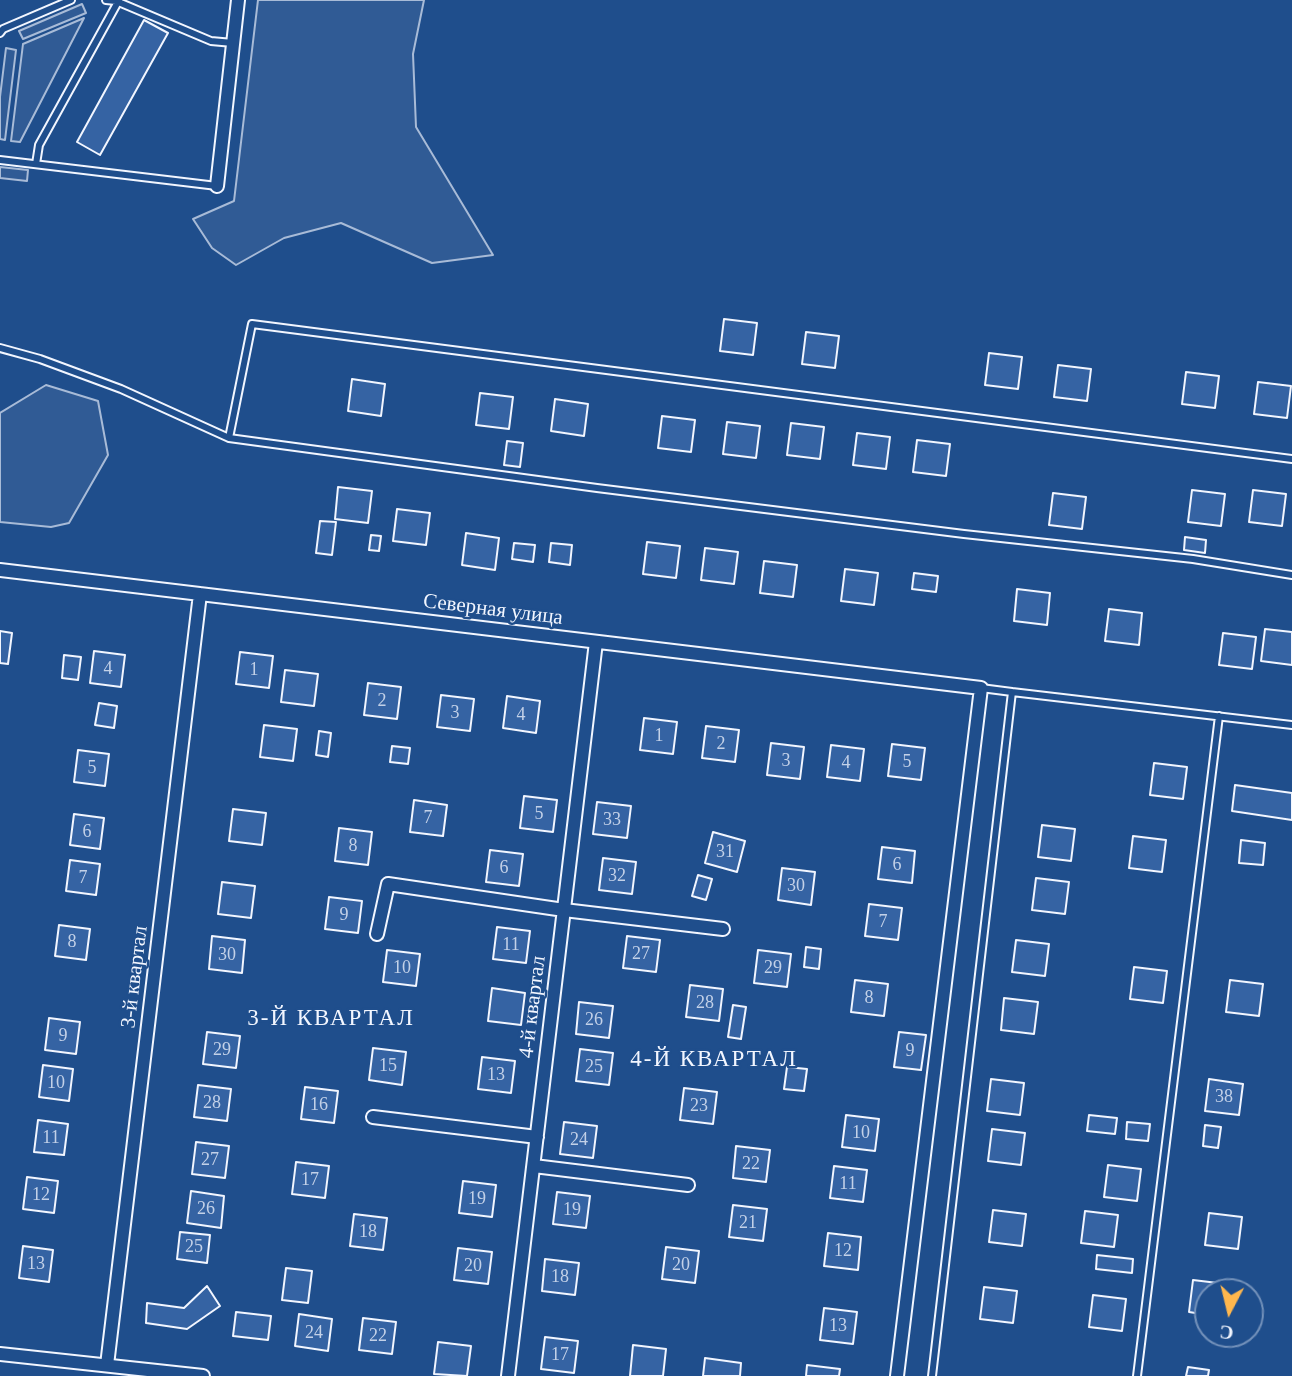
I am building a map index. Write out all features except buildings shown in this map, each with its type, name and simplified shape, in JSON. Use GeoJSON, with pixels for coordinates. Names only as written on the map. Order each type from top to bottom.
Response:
{"type":"FeatureCollection","features":[{"type":"Feature","properties":{"kind":"street"},"geometry":{"type":"LineString","coordinates":[[217,186],[238,0]]}},
{"type":"Feature","properties":{"kind":"street","name":"Северная улица"},"geometry":{"type":"LineString","coordinates":[[0,570],[981,688]]}},
{"type":"Feature","properties":{"kind":"street","name":"3-й квартал"},"geometry":{"type":"LineString","coordinates":[[107,1365],[200,594]]}},
{"type":"Feature","properties":{"kind":"street","name":"4-й квартал"},"geometry":{"type":"LineString","coordinates":[[508,1376],[596,642]]}},
{"type":"Feature","properties":{"kind":"street"},"geometry":{"type":"LineString","coordinates":[[897,1376],[981,688]]}},
{"type":"Feature","properties":{"kind":"street"},"geometry":{"type":"LineString","coordinates":[[377,934],[388,884],[564,910],[723,929]]}},
{"type":"Feature","properties":{"kind":"street"},"geometry":{"type":"LineString","coordinates":[[373,1117],[537,1138]]}},
{"type":"Feature","properties":{"kind":"street"},"geometry":{"type":"LineString","coordinates":[[534,1166],[688,1185]]}},
{"type":"Feature","properties":{"kind":"street"},"geometry":{"type":"LineString","coordinates":[[0,1354],[203,1376]]}},
{"type":"Feature","properties":{"kind":"lane"},"geometry":{"type":"LineString","coordinates":[[0,33],[71,0]]}},
{"type":"Feature","properties":{"kind":"lane"},"geometry":{"type":"LineString","coordinates":[[106,0],[119,1],[211,41],[233,43]]}},
{"type":"Feature","properties":{"kind":"lane"},"geometry":{"type":"LineString","coordinates":[[36,164],[39,145],[119,1]]}},
{"type":"Feature","properties":{"kind":"lane"},"geometry":{"type":"LineString","coordinates":[[0,160],[217,186]]}},
{"type":"Feature","properties":{"kind":"lane"},"geometry":{"type":"LineString","coordinates":[[229,438],[252,324],[1292,459]]}},
{"type":"Feature","properties":{"kind":"lane"},"geometry":{"type":"LineString","coordinates":[[0,348],[40,359],[121,389],[229,438],[923,529],[1193,559],[1292,575]]}},
{"type":"Feature","properties":{"kind":"lane"},"geometry":{"type":"LineString","coordinates":[[981,688],[1292,725]]}},
{"type":"Feature","properties":{"kind":"lane"},"geometry":{"type":"LineString","coordinates":[[932,1376],[1012,692]]}},
{"type":"Feature","properties":{"kind":"lane"},"geometry":{"type":"LineString","coordinates":[[1137,1376],[1219,716]]}},
{"type":"Feature","properties":{"kind":"shaded area"},"geometry":{"type":"Polygon","coordinates":[[[258,0],[424,0],[413,54],[416,127],[493,255],[432,263],[341,223],[284,238],[236,265],[212,248],[193,219],[234,201],[258,0]]]}},
{"type":"Feature","properties":{"kind":"shaded area"},"geometry":{"type":"Polygon","coordinates":[[[82,4],[86,13],[23,39],[19,31],[82,4]]]}},
{"type":"Feature","properties":{"kind":"shaded area"},"geometry":{"type":"Polygon","coordinates":[[[84,18],[20,142],[11,141],[23,44],[84,18]]]}},
{"type":"Feature","properties":{"kind":"shaded area"},"geometry":{"type":"Polygon","coordinates":[[[6,48],[16,50],[5,140],[0,139],[0,97],[6,48]]]}},
{"type":"Feature","properties":{"kind":"shaded area"},"geometry":{"type":"Polygon","coordinates":[[[0,167],[28,170],[27,181],[0,178],[0,167]]]}},
{"type":"Feature","properties":{"kind":"shaded area"},"geometry":{"type":"Polygon","coordinates":[[[46,385],[98,401],[108,455],[69,523],[51,527],[0,522],[0,413],[46,385]]]}},
{"type":"Feature","properties":{"kind":"district","name":"3-Й КВАРТАЛ"},"geometry":{"type":"Point","coordinates":[331,1019]}},
{"type":"Feature","properties":{"kind":"district","name":"4-Й КВАРТАЛ"},"geometry":{"type":"Point","coordinates":[714,1060]}}]}
